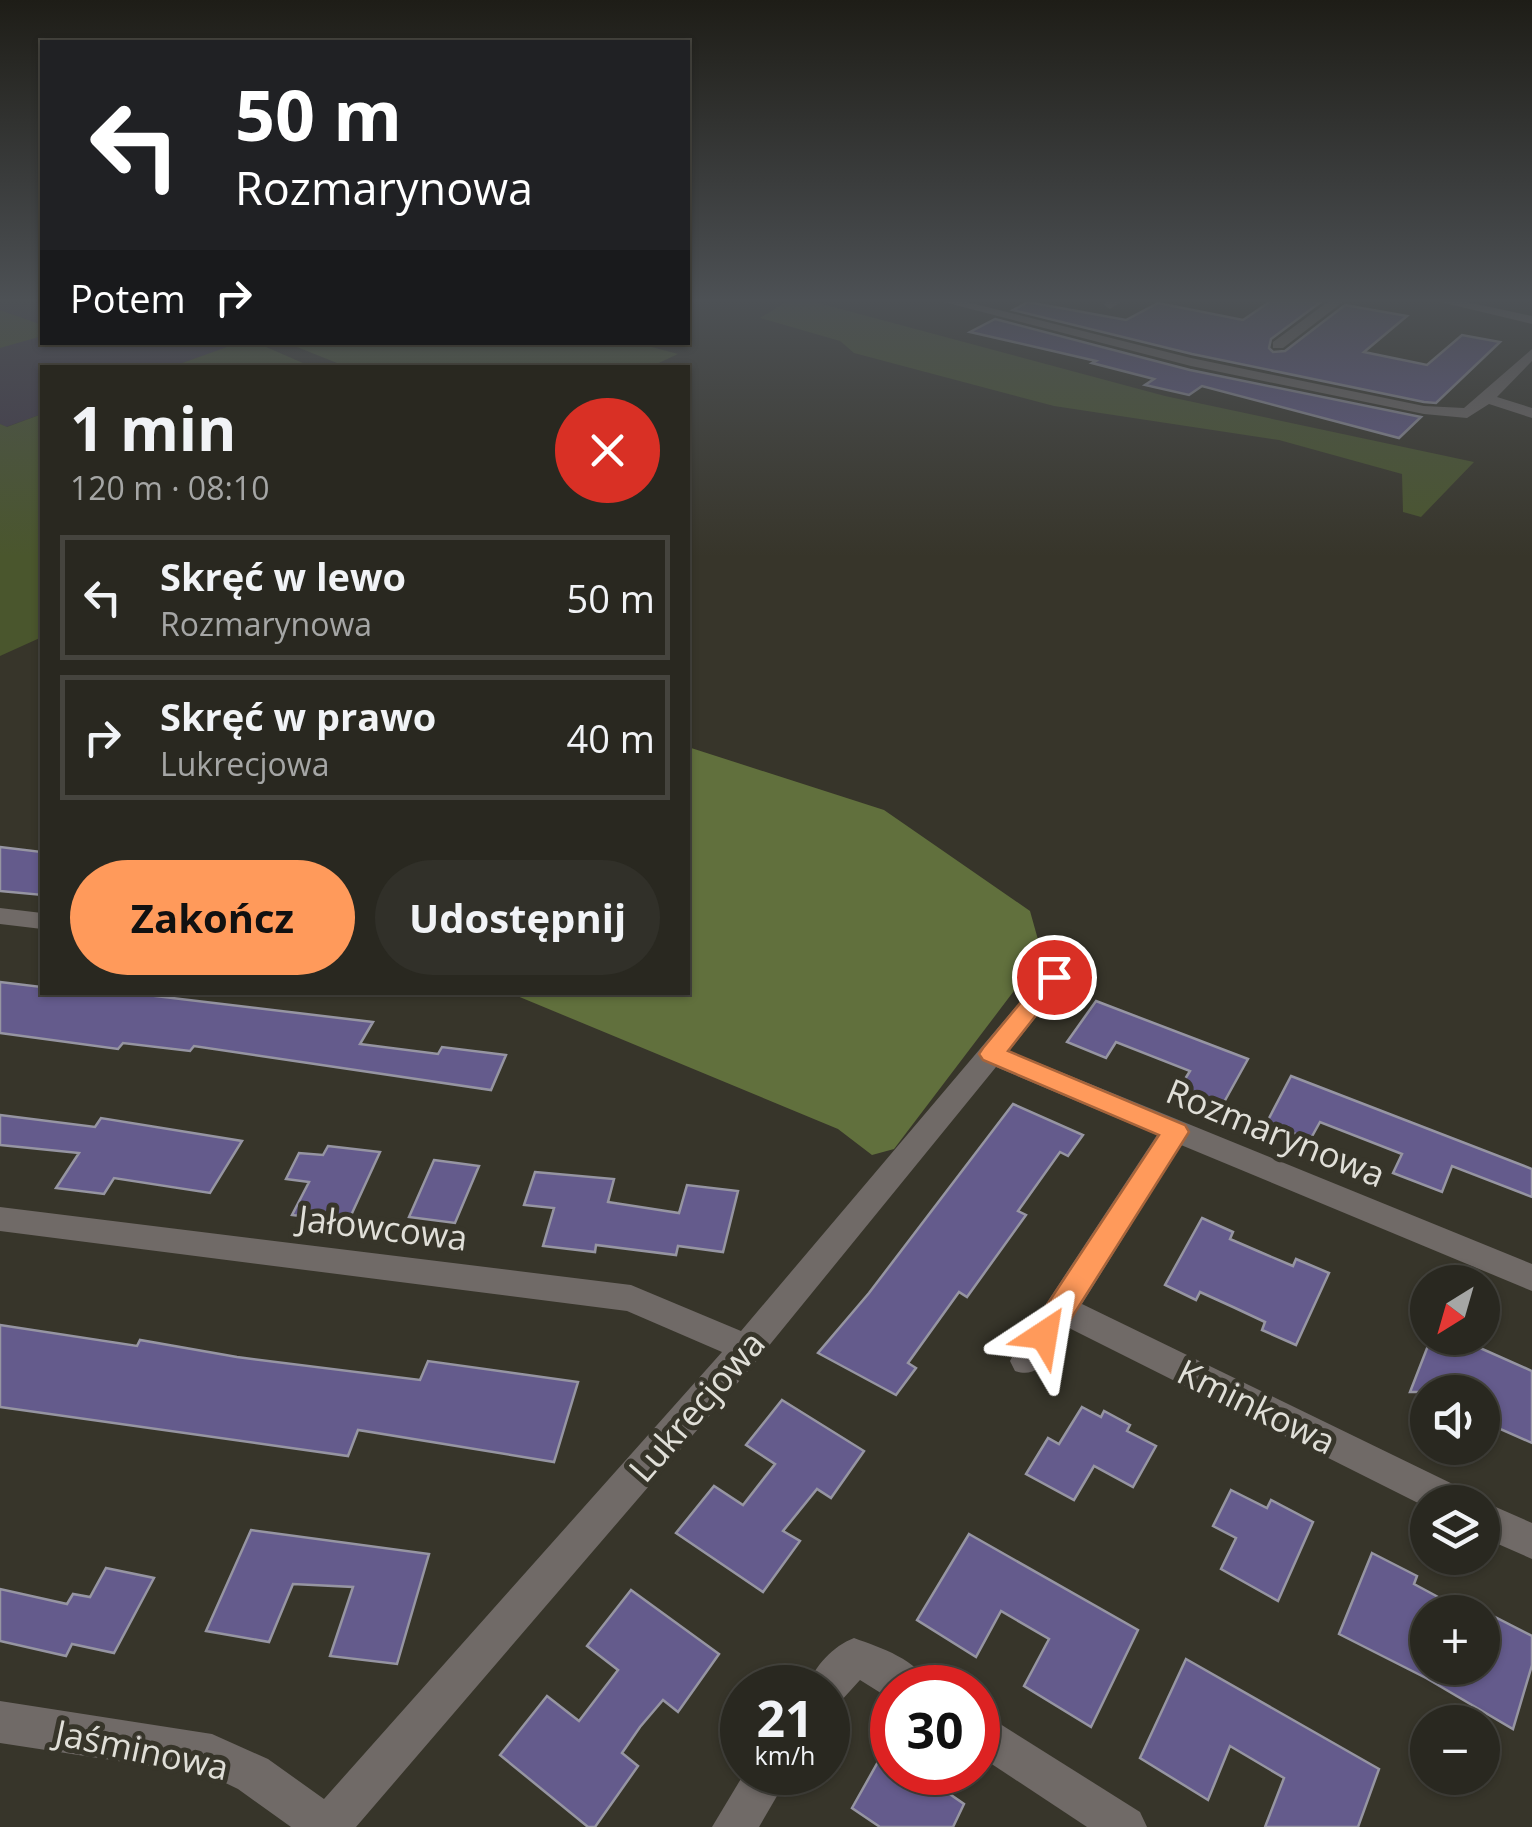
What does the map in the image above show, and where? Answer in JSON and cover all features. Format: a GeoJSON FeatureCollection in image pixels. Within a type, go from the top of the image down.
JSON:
{"type":"FeatureCollection","features":[{"type":"Feature","properties":{"kind":"street"},"geometry":{"type":"LineString","coordinates":[[1309,386],[1424,410],[1466,413],[1499,386]]}},
{"type":"Feature","properties":{"kind":"street"},"geometry":{"type":"LineString","coordinates":[[1487,399],[1532,413]]}},
{"type":"Feature","properties":{"kind":"street"},"geometry":{"type":"LineString","coordinates":[[0,916],[40,921]]}},
{"type":"Feature","properties":{"kind":"street","name":"Lukrecjowa"},"geometry":{"type":"LineString","coordinates":[[327,1827],[748,1348],[1054,977]]}},
{"type":"Feature","properties":{"kind":"street","name":"Rozmarynowa"},"geometry":{"type":"LineString","coordinates":[[992,1054],[1532,1278]]}},
{"type":"Feature","properties":{"kind":"street"},"geometry":{"type":"LineString","coordinates":[[1027,1361],[1175,1132]]}},
{"type":"Feature","properties":{"kind":"street","name":"Jałowcowa"},"geometry":{"type":"LineString","coordinates":[[0,1219],[631,1298],[748,1348]]}},
{"type":"Feature","properties":{"kind":"street","name":"Kminkowa"},"geometry":{"type":"LineString","coordinates":[[1061,1309],[1418,1485]]}},
{"type":"Feature","properties":{"kind":"street"},"geometry":{"type":"LineString","coordinates":[[1500,1527],[1532,1542]]}},
{"type":"Feature","properties":{"kind":"street"},"geometry":{"type":"LineString","coordinates":[[847,1665],[854,1658],[872,1665]]}},
{"type":"Feature","properties":{"kind":"street","name":"Jaśminowa"},"geometry":{"type":"LineString","coordinates":[[0,1722],[212,1756],[253,1774],[327,1827]]}},
{"type":"Feature","properties":{"kind":"street"},"geometry":{"type":"LineString","coordinates":[[1000,1745],[1125,1827]]}},
{"type":"Feature","properties":{"kind":"street"},"geometry":{"type":"LineString","coordinates":[[734,1827],[755,1795]]}},
{"type":"Feature","properties":{"kind":"shaded area"},"geometry":{"type":"Polygon","coordinates":[[[0,386],[40,386],[40,415],[6,427],[0,424],[0,386]]]}},
{"type":"Feature","properties":{"kind":"green space"},"geometry":{"type":"Polygon","coordinates":[[[980,386],[1129,386],[1474,462],[1421,517],[1403,512],[1402,474],[1279,440],[1054,406],[980,386]]]}},
{"type":"Feature","properties":{"kind":"green space"},"geometry":{"type":"Polygon","coordinates":[[[40,415],[40,638],[0,656],[0,424],[7,427],[40,415]]]}},
{"type":"Feature","properties":{"kind":"green space"},"geometry":{"type":"Polygon","coordinates":[[[690,748],[884,810],[1030,911],[1042,954],[894,1149],[872,1155],[838,1129],[515,995],[690,995],[690,748]]]}},
{"type":"Feature","properties":{"kind":"building"},"geometry":{"type":"Polygon","coordinates":[[[1151,386],[1202,386],[1189,395],[1151,386]]]}},
{"type":"Feature","properties":{"kind":"building"},"geometry":{"type":"Polygon","coordinates":[[[1203,386],[1270,386],[1421,417],[1399,438],[1203,386]]]}},
{"type":"Feature","properties":{"kind":"building"},"geometry":{"type":"Polygon","coordinates":[[[1348,386],[1454,386],[1436,403],[1348,386]]]}},
{"type":"Feature","properties":{"kind":"building"},"geometry":{"type":"Polygon","coordinates":[[[0,847],[40,852],[40,895],[0,891],[0,847]]]}},
{"type":"Feature","properties":{"kind":"building"},"geometry":{"type":"Polygon","coordinates":[[[0,982],[40,987],[40,995],[147,995],[373,1022],[360,1044],[438,1054],[442,1047],[506,1055],[491,1090],[194,1046],[190,1051],[123,1043],[118,1049],[0,1033],[0,982]]]}},
{"type":"Feature","properties":{"kind":"building"},"geometry":{"type":"Polygon","coordinates":[[[1096,1001],[1248,1059],[1223,1104],[1180,1087],[1190,1071],[1116,1042],[1106,1058],[1067,1042],[1096,1001]]]}},
{"type":"Feature","properties":{"kind":"building"},"geometry":{"type":"Polygon","coordinates":[[[1291,1076],[1532,1169],[1532,1197],[1452,1166],[1442,1192],[1393,1173],[1402,1154],[1320,1122],[1310,1140],[1267,1122],[1291,1076]]]}},
{"type":"Feature","properties":{"kind":"building"},"geometry":{"type":"Polygon","coordinates":[[[1013,1104],[1083,1135],[1068,1156],[1060,1152],[1018,1211],[1026,1215],[967,1297],[959,1292],[908,1363],[916,1368],[896,1395],[818,1353],[869,1293],[1013,1104]]]}},
{"type":"Feature","properties":{"kind":"building"},"geometry":{"type":"Polygon","coordinates":[[[0,1115],[95,1127],[101,1118],[242,1141],[210,1193],[114,1178],[104,1194],[56,1188],[79,1153],[0,1145],[0,1115]]]}},
{"type":"Feature","properties":{"kind":"building"},"geometry":{"type":"Polygon","coordinates":[[[328,1146],[380,1152],[348,1222],[292,1215],[309,1182],[286,1179],[299,1153],[323,1155],[328,1146]]]}},
{"type":"Feature","properties":{"kind":"building"},"geometry":{"type":"Polygon","coordinates":[[[434,1160],[479,1166],[455,1223],[409,1217],[434,1160]]]}},
{"type":"Feature","properties":{"kind":"building"},"geometry":{"type":"Polygon","coordinates":[[[535,1172],[614,1179],[608,1202],[679,1213],[687,1185],[738,1191],[723,1252],[678,1246],[676,1255],[596,1245],[595,1252],[543,1246],[554,1208],[524,1205],[535,1172]]]}},
{"type":"Feature","properties":{"kind":"building"},"geometry":{"type":"Polygon","coordinates":[[[1202,1218],[1233,1232],[1230,1239],[1260,1252],[1293,1266],[1296,1259],[1329,1273],[1296,1345],[1262,1330],[1265,1322],[1233,1307],[1200,1292],[1196,1300],[1165,1285],[1202,1218]]]}},
{"type":"Feature","properties":{"kind":"building"},"geometry":{"type":"Polygon","coordinates":[[[0,1325],[137,1346],[140,1340],[237,1357],[420,1380],[428,1361],[578,1382],[554,1462],[358,1430],[348,1456],[0,1407],[0,1325]]]}},
{"type":"Feature","properties":{"kind":"building"},"geometry":{"type":"Polygon","coordinates":[[[1424,1355],[1496,1355],[1532,1371],[1532,1443],[1500,1429],[1500,1375],[1417,1375],[1424,1355]]]}},
{"type":"Feature","properties":{"kind":"building"},"geometry":{"type":"Polygon","coordinates":[[[782,1400],[864,1451],[831,1498],[817,1489],[783,1531],[800,1541],[763,1592],[676,1533],[714,1486],[743,1505],[775,1464],[746,1445],[782,1400]]]}},
{"type":"Feature","properties":{"kind":"building"},"geometry":{"type":"Polygon","coordinates":[[[1082,1407],[1101,1417],[1104,1411],[1130,1425],[1127,1431],[1156,1446],[1133,1487],[1094,1466],[1074,1500],[1026,1474],[1048,1438],[1059,1444],[1082,1407]]]}},
{"type":"Feature","properties":{"kind":"building"},"geometry":{"type":"Polygon","coordinates":[[[1231,1490],[1267,1508],[1271,1500],[1313,1522],[1278,1601],[1221,1569],[1236,1538],[1213,1526],[1231,1490]]]}},
{"type":"Feature","properties":{"kind":"building"},"geometry":{"type":"Polygon","coordinates":[[[251,1530],[429,1554],[397,1664],[330,1656],[353,1587],[293,1584],[269,1642],[206,1631],[251,1530]]]}},
{"type":"Feature","properties":{"kind":"building"},"geometry":{"type":"Polygon","coordinates":[[[969,1534],[1138,1630],[1091,1727],[1024,1686],[1049,1639],[1001,1611],[976,1657],[917,1620],[969,1534]]]}},
{"type":"Feature","properties":{"kind":"building"},"geometry":{"type":"Polygon","coordinates":[[[1372,1553],[1417,1576],[1414,1584],[1434,1595],[1410,1595],[1410,1670],[1339,1634],[1372,1553]]]}},
{"type":"Feature","properties":{"kind":"building"},"geometry":{"type":"Polygon","coordinates":[[[106,1568],[154,1578],[114,1653],[72,1644],[66,1656],[0,1641],[0,1589],[67,1604],[73,1594],[90,1597],[106,1568]]]}},
{"type":"Feature","properties":{"kind":"building"},"geometry":{"type":"Polygon","coordinates":[[[631,1590],[719,1654],[678,1712],[663,1700],[640,1727],[622,1753],[638,1766],[595,1827],[588,1827],[500,1755],[547,1696],[579,1721],[618,1670],[587,1646],[631,1590]]]}},
{"type":"Feature","properties":{"kind":"building"},"geometry":{"type":"Polygon","coordinates":[[[1500,1620],[1532,1636],[1532,1665],[1513,1729],[1500,1721],[1500,1705],[1472,1705],[1438,1685],[1500,1685],[1500,1620]]]}},
{"type":"Feature","properties":{"kind":"building"},"geometry":{"type":"Polygon","coordinates":[[[1186,1659],[1379,1769],[1358,1827],[1265,1827],[1284,1778],[1230,1746],[1208,1800],[1140,1758],[1186,1659]]]}},
{"type":"Feature","properties":{"kind":"building"},"geometry":{"type":"Polygon","coordinates":[[[870,1776],[870,1795],[951,1795],[964,1804],[953,1827],[880,1827],[852,1808],[870,1776]]]}},
{"type":"Feature","properties":{"kind":"route"},"geometry":{"type":"LineString","coordinates":[[1044,1335],[1175,1132],[992,1054],[1054,977]]}}]}
